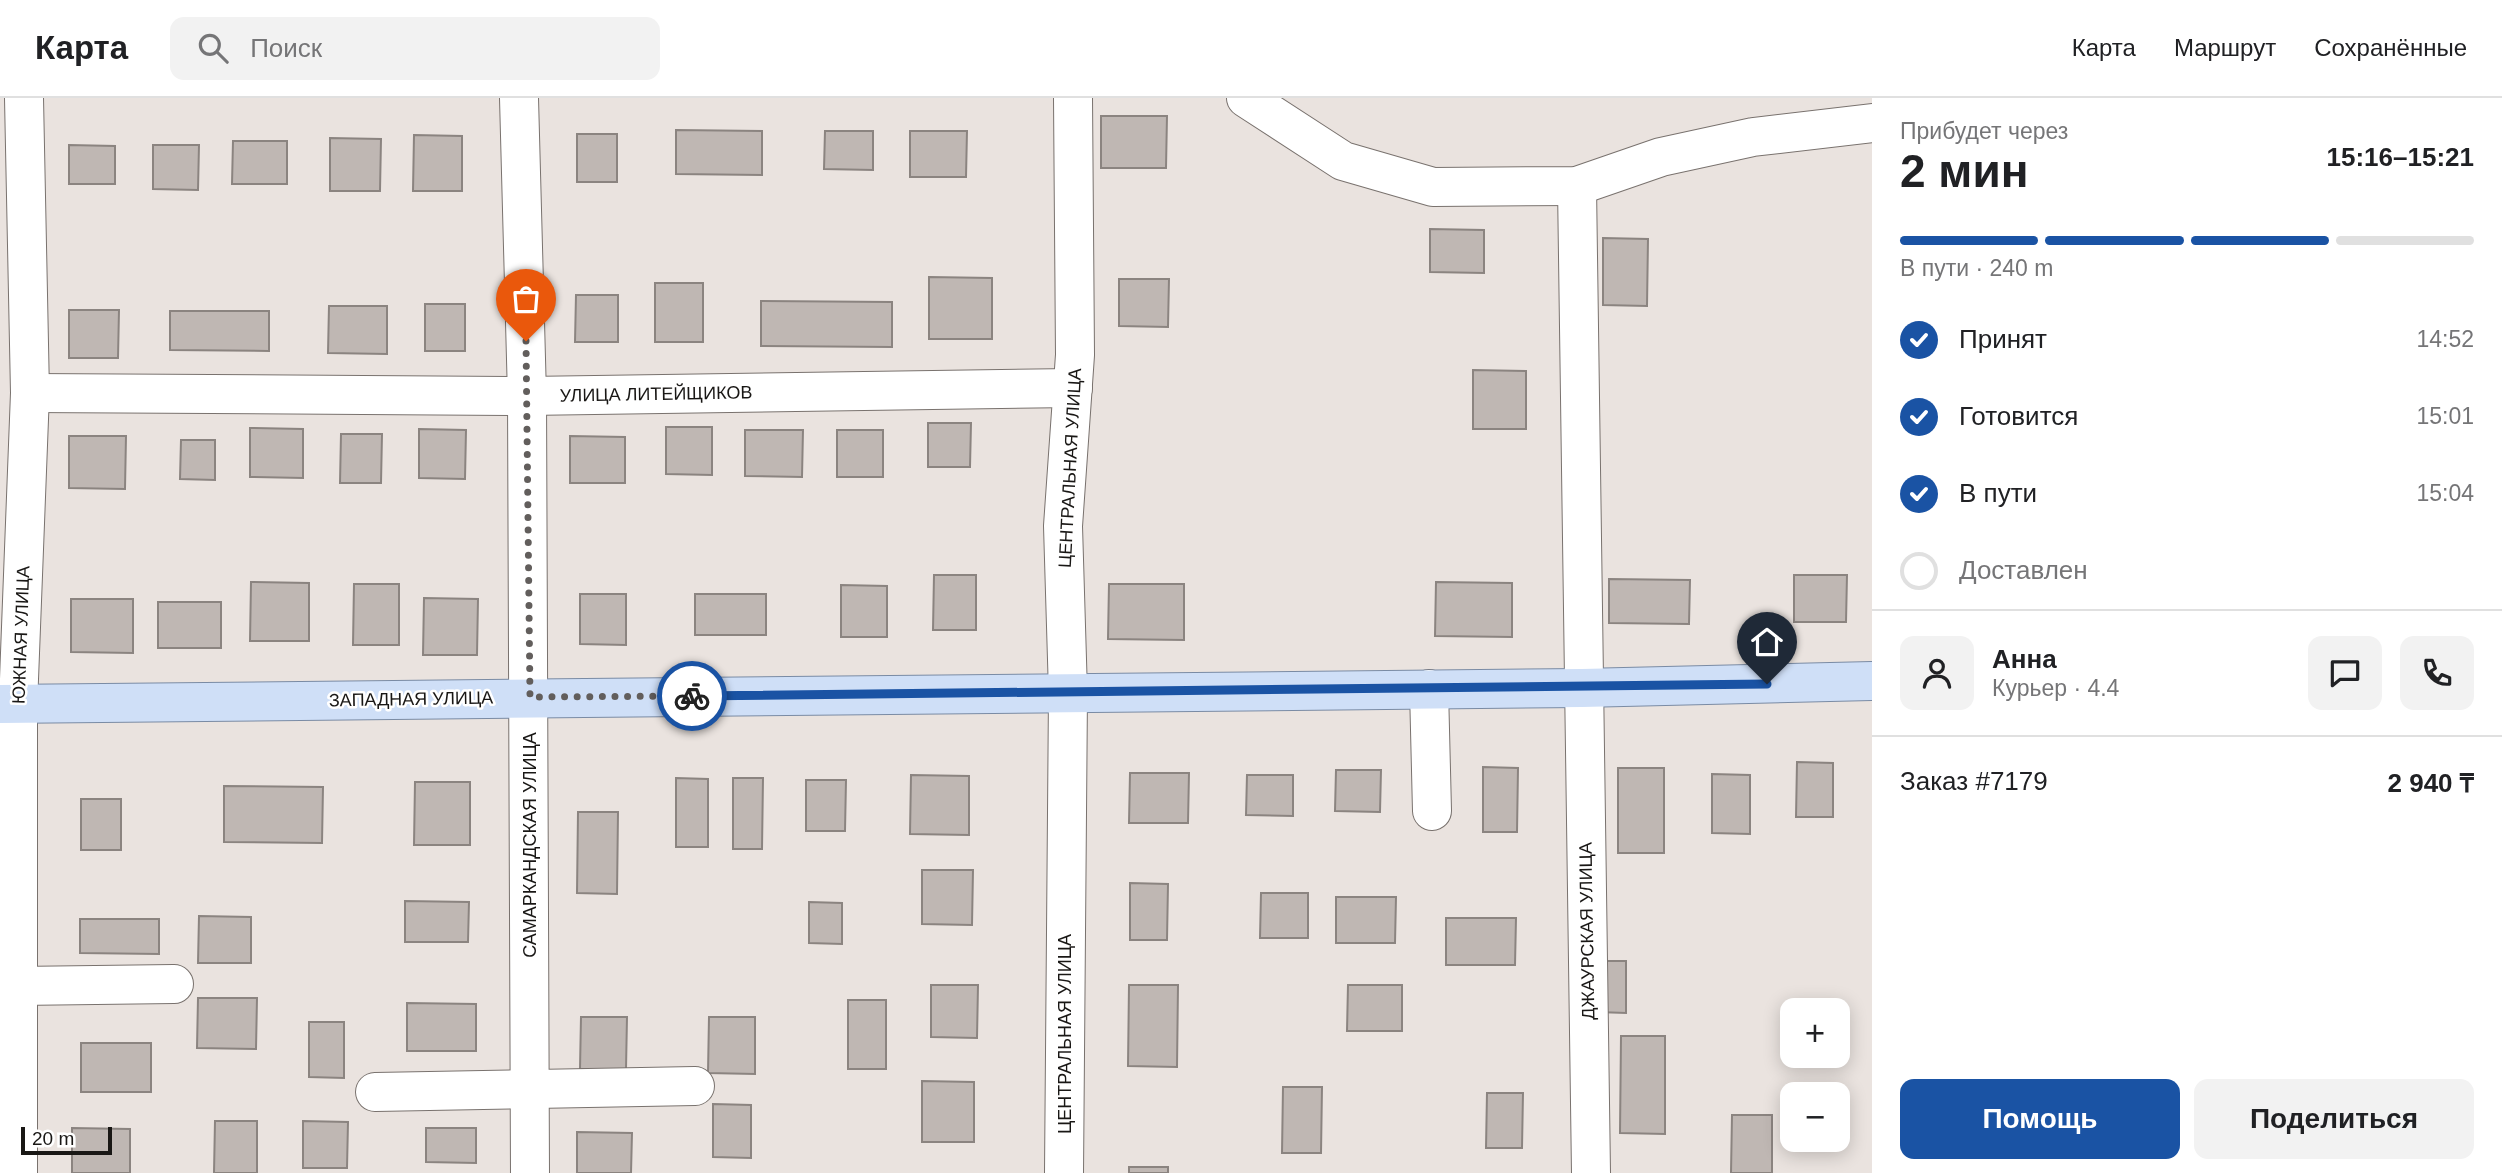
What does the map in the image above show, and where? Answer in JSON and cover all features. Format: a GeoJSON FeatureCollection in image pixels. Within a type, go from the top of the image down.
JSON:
{"type":"FeatureCollection","features":[{"type":"Feature","properties":{"kind":"main road","name":"ЗАПАДНАЯ УЛИЦА"},"geometry":{"type":"LineString","coordinates":[[9,705],[530,697],[1582,688],[1872,681]]}},
{"type":"Feature","properties":{"kind":"street","name":"ЮЖНАЯ УЛИЦА"},"geometry":{"type":"LineString","coordinates":[[18,1173],[18,986],[9,705],[30,393],[24,98]]}},
{"type":"Feature","properties":{"kind":"street","name":"САМАРКАНДСКАЯ УЛИЦА"},"geometry":{"type":"LineString","coordinates":[[519,98],[527,396],[530,1173]]}},
{"type":"Feature","properties":{"kind":"street","name":"ЦЕНТРАЛЬНАЯ УЛИЦА"},"geometry":{"type":"LineString","coordinates":[[1064,1173],[1068,693],[1063,526],[1073,388],[1073,98]]}},
{"type":"Feature","properties":{"kind":"street"},"geometry":{"type":"LineString","coordinates":[[1246,98],[1343,161],[1433,187],[1577,186],[1661,157],[1687,151],[1753,137],[1872,123]]}},
{"type":"Feature","properties":{"kind":"street","name":"ДЖАУРСКАЯ УЛИЦА"},"geometry":{"type":"LineString","coordinates":[[1577,186],[1582,688],[1591,1173]]}},
{"type":"Feature","properties":{"kind":"street","name":"УЛИЦА ЛИТЕЙЩИКОВ"},"geometry":{"type":"LineString","coordinates":[[30,393],[527,396],[1073,388]]}},
{"type":"Feature","properties":{"kind":"street"},"geometry":{"type":"LineString","coordinates":[[1429,689],[1432,811]]}},
{"type":"Feature","properties":{"kind":"street"},"geometry":{"type":"LineString","coordinates":[[18,986],[174,984]]}},
{"type":"Feature","properties":{"kind":"street"},"geometry":{"type":"LineString","coordinates":[[375,1092],[695,1086]]}},
{"type":"Feature","properties":{"kind":"building"},"geometry":{"type":"Polygon","coordinates":[[[1101,116],[1167,116],[1166,168],[1101,168],[1101,116]]]}},
{"type":"Feature","properties":{"kind":"building"},"geometry":{"type":"Polygon","coordinates":[[[676,130],[762,131],[762,175],[676,174],[676,130]]]}},
{"type":"Feature","properties":{"kind":"building"},"geometry":{"type":"Polygon","coordinates":[[[825,131],[873,131],[873,170],[824,169],[825,131]]]}},
{"type":"Feature","properties":{"kind":"building"},"geometry":{"type":"Polygon","coordinates":[[[910,131],[967,131],[966,177],[910,177],[910,131]]]}},
{"type":"Feature","properties":{"kind":"building"},"geometry":{"type":"Polygon","coordinates":[[[577,134],[617,134],[617,182],[577,182],[577,134]]]}},
{"type":"Feature","properties":{"kind":"building"},"geometry":{"type":"Polygon","coordinates":[[[414,135],[462,136],[462,191],[413,191],[414,135]]]}},
{"type":"Feature","properties":{"kind":"building"},"geometry":{"type":"Polygon","coordinates":[[[330,138],[381,139],[380,191],[330,191],[330,138]]]}},
{"type":"Feature","properties":{"kind":"building"},"geometry":{"type":"Polygon","coordinates":[[[233,141],[287,141],[287,184],[232,184],[233,141]]]}},
{"type":"Feature","properties":{"kind":"building"},"geometry":{"type":"Polygon","coordinates":[[[69,145],[115,146],[115,184],[69,184],[69,145]]]}},
{"type":"Feature","properties":{"kind":"building"},"geometry":{"type":"Polygon","coordinates":[[[153,145],[199,145],[198,190],[153,189],[153,145]]]}},
{"type":"Feature","properties":{"kind":"building"},"geometry":{"type":"Polygon","coordinates":[[[1430,229],[1484,230],[1484,273],[1430,272],[1430,229]]]}},
{"type":"Feature","properties":{"kind":"building"},"geometry":{"type":"Polygon","coordinates":[[[1603,238],[1648,239],[1647,306],[1603,305],[1603,238]]]}},
{"type":"Feature","properties":{"kind":"building"},"geometry":{"type":"Polygon","coordinates":[[[929,277],[992,278],[992,339],[929,339],[929,277]]]}},
{"type":"Feature","properties":{"kind":"building"},"geometry":{"type":"Polygon","coordinates":[[[1119,279],[1169,279],[1168,327],[1119,326],[1119,279]]]}},
{"type":"Feature","properties":{"kind":"building"},"geometry":{"type":"Polygon","coordinates":[[[655,283],[703,283],[703,342],[655,342],[655,283]]]}},
{"type":"Feature","properties":{"kind":"building"},"geometry":{"type":"Polygon","coordinates":[[[576,295],[618,295],[618,342],[575,342],[576,295]]]}},
{"type":"Feature","properties":{"kind":"building"},"geometry":{"type":"Polygon","coordinates":[[[761,301],[892,302],[892,347],[761,346],[761,301]]]}},
{"type":"Feature","properties":{"kind":"building"},"geometry":{"type":"Polygon","coordinates":[[[425,304],[465,304],[465,351],[425,351],[425,304]]]}},
{"type":"Feature","properties":{"kind":"building"},"geometry":{"type":"Polygon","coordinates":[[[329,306],[387,306],[387,354],[328,353],[329,306]]]}},
{"type":"Feature","properties":{"kind":"building"},"geometry":{"type":"Polygon","coordinates":[[[69,310],[119,310],[118,358],[69,358],[69,310]]]}},
{"type":"Feature","properties":{"kind":"building"},"geometry":{"type":"Polygon","coordinates":[[[170,311],[269,311],[269,351],[170,350],[170,311]]]}},
{"type":"Feature","properties":{"kind":"building"},"geometry":{"type":"Polygon","coordinates":[[[1473,370],[1526,371],[1526,429],[1473,429],[1473,370]]]}},
{"type":"Feature","properties":{"kind":"building"},"geometry":{"type":"Polygon","coordinates":[[[928,423],[971,423],[970,467],[928,467],[928,423]]]}},
{"type":"Feature","properties":{"kind":"building"},"geometry":{"type":"Polygon","coordinates":[[[666,427],[712,427],[712,475],[666,474],[666,427]]]}},
{"type":"Feature","properties":{"kind":"building"},"geometry":{"type":"Polygon","coordinates":[[[250,428],[303,429],[303,478],[250,477],[250,428]]]}},
{"type":"Feature","properties":{"kind":"building"},"geometry":{"type":"Polygon","coordinates":[[[419,429],[466,430],[465,479],[419,478],[419,429]]]}},
{"type":"Feature","properties":{"kind":"building"},"geometry":{"type":"Polygon","coordinates":[[[745,430],[803,430],[802,477],[745,476],[745,430]]]}},
{"type":"Feature","properties":{"kind":"building"},"geometry":{"type":"Polygon","coordinates":[[[837,430],[883,430],[883,477],[837,477],[837,430]]]}},
{"type":"Feature","properties":{"kind":"building"},"geometry":{"type":"Polygon","coordinates":[[[341,434],[382,434],[381,483],[340,483],[341,434]]]}},
{"type":"Feature","properties":{"kind":"building"},"geometry":{"type":"Polygon","coordinates":[[[69,436],[126,436],[125,489],[69,488],[69,436]]]}},
{"type":"Feature","properties":{"kind":"building"},"geometry":{"type":"Polygon","coordinates":[[[570,436],[625,437],[625,483],[570,483],[570,436]]]}},
{"type":"Feature","properties":{"kind":"building"},"geometry":{"type":"Polygon","coordinates":[[[181,440],[215,440],[215,480],[180,479],[181,440]]]}},
{"type":"Feature","properties":{"kind":"building"},"geometry":{"type":"Polygon","coordinates":[[[934,575],[976,575],[976,630],[933,630],[934,575]]]}},
{"type":"Feature","properties":{"kind":"building"},"geometry":{"type":"Polygon","coordinates":[[[1794,575],[1847,575],[1846,622],[1794,622],[1794,575]]]}},
{"type":"Feature","properties":{"kind":"building"},"geometry":{"type":"Polygon","coordinates":[[[1609,579],[1690,580],[1689,624],[1609,623],[1609,579]]]}},
{"type":"Feature","properties":{"kind":"building"},"geometry":{"type":"Polygon","coordinates":[[[251,582],[309,583],[309,641],[250,641],[251,582]]]}},
{"type":"Feature","properties":{"kind":"building"},"geometry":{"type":"Polygon","coordinates":[[[1436,582],[1512,583],[1512,637],[1435,636],[1436,582]]]}},
{"type":"Feature","properties":{"kind":"building"},"geometry":{"type":"Polygon","coordinates":[[[354,584],[399,584],[399,645],[353,645],[354,584]]]}},
{"type":"Feature","properties":{"kind":"building"},"geometry":{"type":"Polygon","coordinates":[[[1109,584],[1184,584],[1184,640],[1108,639],[1109,584]]]}},
{"type":"Feature","properties":{"kind":"building"},"geometry":{"type":"Polygon","coordinates":[[[841,585],[887,586],[887,637],[841,637],[841,585]]]}},
{"type":"Feature","properties":{"kind":"building"},"geometry":{"type":"Polygon","coordinates":[[[580,594],[626,594],[626,645],[580,644],[580,594]]]}},
{"type":"Feature","properties":{"kind":"building"},"geometry":{"type":"Polygon","coordinates":[[[695,594],[766,594],[766,635],[695,635],[695,594]]]}},
{"type":"Feature","properties":{"kind":"building"},"geometry":{"type":"Polygon","coordinates":[[[424,598],[478,599],[477,655],[423,655],[424,598]]]}},
{"type":"Feature","properties":{"kind":"building"},"geometry":{"type":"Polygon","coordinates":[[[71,599],[133,599],[133,653],[71,652],[71,599]]]}},
{"type":"Feature","properties":{"kind":"building"},"geometry":{"type":"Polygon","coordinates":[[[158,602],[221,602],[221,648],[158,648],[158,602]]]}},
{"type":"Feature","properties":{"kind":"building"},"geometry":{"type":"Polygon","coordinates":[[[1797,762],[1833,763],[1833,817],[1796,817],[1797,762]]]}},
{"type":"Feature","properties":{"kind":"building"},"geometry":{"type":"Polygon","coordinates":[[[1483,767],[1518,768],[1517,832],[1483,832],[1483,767]]]}},
{"type":"Feature","properties":{"kind":"building"},"geometry":{"type":"Polygon","coordinates":[[[1618,768],[1664,768],[1664,853],[1618,853],[1618,768]]]}},
{"type":"Feature","properties":{"kind":"building"},"geometry":{"type":"Polygon","coordinates":[[[1336,770],[1381,770],[1380,812],[1335,811],[1336,770]]]}},
{"type":"Feature","properties":{"kind":"building"},"geometry":{"type":"Polygon","coordinates":[[[1130,773],[1189,773],[1188,823],[1129,823],[1130,773]]]}},
{"type":"Feature","properties":{"kind":"building"},"geometry":{"type":"Polygon","coordinates":[[[1712,774],[1750,775],[1750,834],[1712,833],[1712,774]]]}},
{"type":"Feature","properties":{"kind":"building"},"geometry":{"type":"Polygon","coordinates":[[[911,775],[969,776],[969,835],[910,834],[911,775]]]}},
{"type":"Feature","properties":{"kind":"building"},"geometry":{"type":"Polygon","coordinates":[[[1247,775],[1293,775],[1293,816],[1246,815],[1247,775]]]}},
{"type":"Feature","properties":{"kind":"building"},"geometry":{"type":"Polygon","coordinates":[[[676,778],[708,779],[708,847],[676,847],[676,778]]]}},
{"type":"Feature","properties":{"kind":"building"},"geometry":{"type":"Polygon","coordinates":[[[733,778],[763,778],[762,849],[733,849],[733,778]]]}},
{"type":"Feature","properties":{"kind":"building"},"geometry":{"type":"Polygon","coordinates":[[[806,780],[846,780],[845,831],[806,831],[806,780]]]}},
{"type":"Feature","properties":{"kind":"building"},"geometry":{"type":"Polygon","coordinates":[[[415,782],[470,782],[470,845],[414,845],[415,782]]]}},
{"type":"Feature","properties":{"kind":"building"},"geometry":{"type":"Polygon","coordinates":[[[224,786],[323,787],[322,843],[224,842],[224,786]]]}},
{"type":"Feature","properties":{"kind":"building"},"geometry":{"type":"Polygon","coordinates":[[[81,799],[121,799],[121,850],[81,850],[81,799]]]}},
{"type":"Feature","properties":{"kind":"building"},"geometry":{"type":"Polygon","coordinates":[[[578,812],[618,812],[617,894],[577,893],[578,812]]]}},
{"type":"Feature","properties":{"kind":"building"},"geometry":{"type":"Polygon","coordinates":[[[922,870],[973,870],[972,925],[922,924],[922,870]]]}},
{"type":"Feature","properties":{"kind":"building"},"geometry":{"type":"Polygon","coordinates":[[[1130,883],[1168,884],[1167,940],[1130,940],[1130,883]]]}},
{"type":"Feature","properties":{"kind":"building"},"geometry":{"type":"Polygon","coordinates":[[[1261,893],[1308,893],[1308,938],[1260,938],[1261,893]]]}},
{"type":"Feature","properties":{"kind":"building"},"geometry":{"type":"Polygon","coordinates":[[[1336,897],[1396,897],[1395,943],[1336,943],[1336,897]]]}},
{"type":"Feature","properties":{"kind":"building"},"geometry":{"type":"Polygon","coordinates":[[[405,901],[469,902],[468,942],[405,942],[405,901]]]}},
{"type":"Feature","properties":{"kind":"building"},"geometry":{"type":"Polygon","coordinates":[[[809,902],[842,903],[842,944],[809,943],[809,902]]]}},
{"type":"Feature","properties":{"kind":"building"},"geometry":{"type":"Polygon","coordinates":[[[199,916],[251,917],[251,963],[198,963],[199,916]]]}},
{"type":"Feature","properties":{"kind":"building"},"geometry":{"type":"Polygon","coordinates":[[[1446,918],[1516,918],[1515,965],[1446,965],[1446,918]]]}},
{"type":"Feature","properties":{"kind":"building"},"geometry":{"type":"Polygon","coordinates":[[[80,919],[159,919],[159,954],[80,953],[80,919]]]}},
{"type":"Feature","properties":{"kind":"building"},"geometry":{"type":"Polygon","coordinates":[[[1598,961],[1626,961],[1626,1013],[1597,1012],[1598,961]]]}},
{"type":"Feature","properties":{"kind":"building"},"geometry":{"type":"Polygon","coordinates":[[[931,985],[978,985],[977,1038],[931,1037],[931,985]]]}},
{"type":"Feature","properties":{"kind":"building"},"geometry":{"type":"Polygon","coordinates":[[[1129,985],[1178,985],[1177,1067],[1128,1066],[1129,985]]]}},
{"type":"Feature","properties":{"kind":"building"},"geometry":{"type":"Polygon","coordinates":[[[1348,985],[1402,985],[1402,1031],[1347,1031],[1348,985]]]}},
{"type":"Feature","properties":{"kind":"building"},"geometry":{"type":"Polygon","coordinates":[[[198,998],[257,998],[256,1049],[197,1048],[198,998]]]}},
{"type":"Feature","properties":{"kind":"building"},"geometry":{"type":"Polygon","coordinates":[[[848,1000],[886,1000],[886,1069],[848,1069],[848,1000]]]}},
{"type":"Feature","properties":{"kind":"building"},"geometry":{"type":"Polygon","coordinates":[[[407,1003],[476,1004],[476,1051],[407,1051],[407,1003]]]}},
{"type":"Feature","properties":{"kind":"building"},"geometry":{"type":"Polygon","coordinates":[[[581,1017],[627,1017],[626,1069],[580,1069],[581,1017]]]}},
{"type":"Feature","properties":{"kind":"building"},"geometry":{"type":"Polygon","coordinates":[[[709,1017],[755,1017],[755,1074],[708,1073],[709,1017]]]}},
{"type":"Feature","properties":{"kind":"building"},"geometry":{"type":"Polygon","coordinates":[[[309,1022],[344,1022],[344,1078],[309,1077],[309,1022]]]}},
{"type":"Feature","properties":{"kind":"building"},"geometry":{"type":"Polygon","coordinates":[[[1621,1036],[1665,1036],[1665,1134],[1620,1133],[1621,1036]]]}},
{"type":"Feature","properties":{"kind":"building"},"geometry":{"type":"Polygon","coordinates":[[[81,1043],[151,1043],[151,1092],[81,1092],[81,1043]]]}},
{"type":"Feature","properties":{"kind":"building"},"geometry":{"type":"Polygon","coordinates":[[[922,1081],[974,1082],[974,1142],[922,1142],[922,1081]]]}},
{"type":"Feature","properties":{"kind":"building"},"geometry":{"type":"Polygon","coordinates":[[[1283,1087],[1322,1087],[1321,1153],[1282,1153],[1283,1087]]]}},
{"type":"Feature","properties":{"kind":"building"},"geometry":{"type":"Polygon","coordinates":[[[1487,1093],[1523,1093],[1522,1148],[1486,1148],[1487,1093]]]}},
{"type":"Feature","properties":{"kind":"building"},"geometry":{"type":"Polygon","coordinates":[[[713,1104],[751,1105],[751,1158],[713,1157],[713,1104]]]}},
{"type":"Feature","properties":{"kind":"building"},"geometry":{"type":"Polygon","coordinates":[[[1732,1115],[1772,1115],[1772,1173],[1731,1173],[1732,1115]]]}},
{"type":"Feature","properties":{"kind":"building"},"geometry":{"type":"Polygon","coordinates":[[[215,1121],[257,1121],[257,1173],[214,1173],[215,1121]]]}},
{"type":"Feature","properties":{"kind":"building"},"geometry":{"type":"Polygon","coordinates":[[[303,1121],[348,1122],[347,1168],[303,1168],[303,1121]]]}},
{"type":"Feature","properties":{"kind":"building"},"geometry":{"type":"Polygon","coordinates":[[[72,1128],[130,1129],[130,1173],[72,1173],[72,1128]]]}},
{"type":"Feature","properties":{"kind":"building"},"geometry":{"type":"Polygon","coordinates":[[[426,1128],[476,1128],[476,1163],[426,1162],[426,1128]]]}},
{"type":"Feature","properties":{"kind":"building"},"geometry":{"type":"Polygon","coordinates":[[[577,1132],[632,1133],[631,1173],[577,1173],[577,1132]]]}},
{"type":"Feature","properties":{"kind":"building"},"geometry":{"type":"Polygon","coordinates":[[[1129,1167],[1168,1167],[1168,1173],[1129,1173],[1129,1167]]]}},
{"type":"Feature","properties":{"kind":"way so far"},"geometry":{"type":"LineString","coordinates":[[526,341],[530,697],[692,696]]}},
{"type":"Feature","properties":{"kind":"route"},"geometry":{"type":"LineString","coordinates":[[692,696],[1767,684]]}}]}
